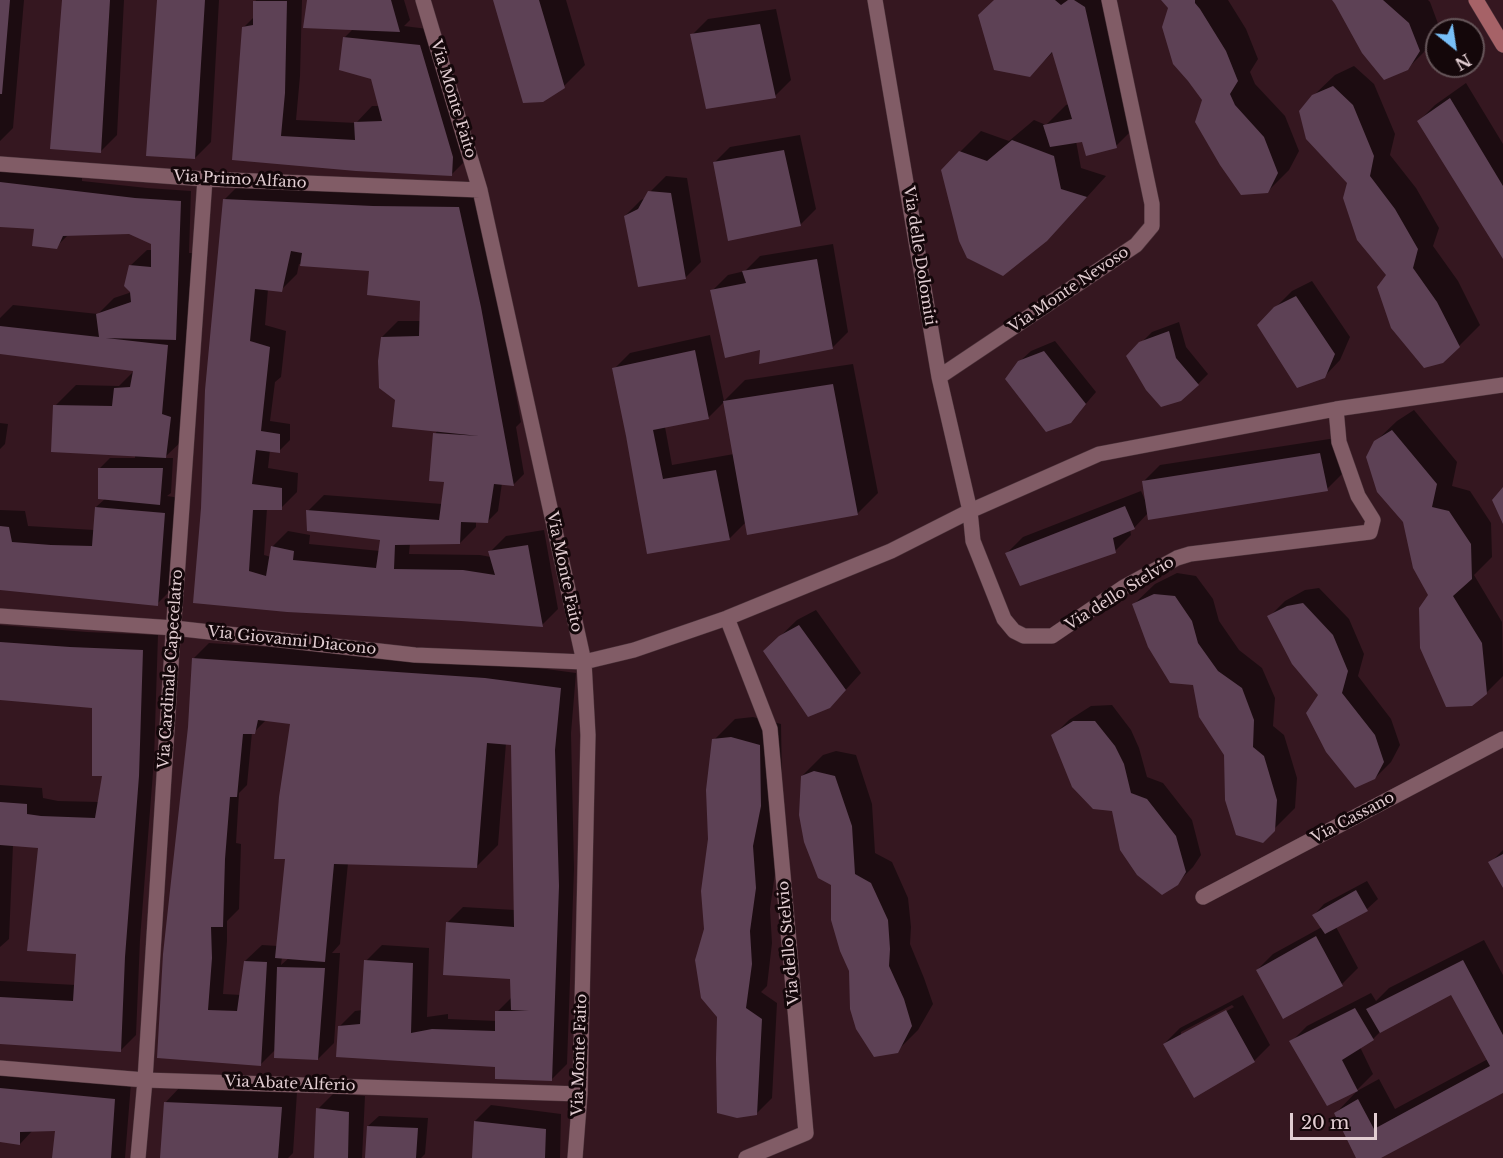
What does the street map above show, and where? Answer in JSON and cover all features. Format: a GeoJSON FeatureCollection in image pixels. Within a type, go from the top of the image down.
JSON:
{"type":"FeatureCollection","features":[{"type":"Feature","properties":{"kind":"main road"},"geometry":{"type":"LineString","coordinates":[[1476,0],[1503,45]]}},
{"type":"Feature","properties":{"kind":"street","name":"Via Monte Faito"},"geometry":{"type":"LineString","coordinates":[[423,0],[480,190],[584,662],[588,735],[580,1094],[575,1158]]}},
{"type":"Feature","properties":{"kind":"street","name":"Via delle Dolomiti"},"geometry":{"type":"LineString","coordinates":[[875,0],[939,377],[970,511]]}},
{"type":"Feature","properties":{"kind":"street","name":"Via Monte Nevoso"},"geometry":{"type":"LineString","coordinates":[[939,377],[1136,245],[1152,226],[1152,204],[1109,0]]}},
{"type":"Feature","properties":{"kind":"street","name":"Via Primo Alfano"},"geometry":{"type":"LineString","coordinates":[[0,164],[206,179],[480,190]]}},
{"type":"Feature","properties":{"kind":"street","name":"Via Cardinale Capecelatro"},"geometry":{"type":"LineString","coordinates":[[138,1158],[206,179]]}},
{"type":"Feature","properties":{"kind":"street"},"geometry":{"type":"LineString","coordinates":[[584,662],[634,650],[727,618],[891,551],[970,511],[1099,453],[1336,409],[1503,385]]}},
{"type":"Feature","properties":{"kind":"street","name":"Via dello Stelvio"},"geometry":{"type":"LineString","coordinates":[[970,511],[973,541],[1004,619],[1014,631],[1024,636],[1052,636],[1124,587],[1177,558],[1190,554],[1370,532],[1373,520],[1358,496],[1339,442],[1336,409]]}},
{"type":"Feature","properties":{"kind":"street","name":"Via Giovanni Diacono"},"geometry":{"type":"LineString","coordinates":[[0,616],[174,628],[415,655],[584,662]]}},
{"type":"Feature","properties":{"kind":"street","name":"Via dello Stelvio"},"geometry":{"type":"LineString","coordinates":[[727,618],[771,729],[806,1133],[746,1158]]}},
{"type":"Feature","properties":{"kind":"street","name":"Via Cassano"},"geometry":{"type":"LineString","coordinates":[[1203,897],[1503,739]]}},
{"type":"Feature","properties":{"kind":"street","name":"Via Abate Alferio"},"geometry":{"type":"LineString","coordinates":[[0,1068],[145,1080],[580,1094]]}},
{"type":"Feature","properties":{"kind":"building"},"geometry":{"type":"Polygon","coordinates":[[[0,0],[10,0],[2,94],[0,94],[0,0]]]}},
{"type":"Feature","properties":{"kind":"building"},"geometry":{"type":"Polygon","coordinates":[[[62,0],[110,0],[101,153],[50,149],[62,0]]]}},
{"type":"Feature","properties":{"kind":"building"},"geometry":{"type":"Polygon","coordinates":[[[157,0],[205,0],[195,159],[146,156],[157,0]]]}},
{"type":"Feature","properties":{"kind":"building"},"geometry":{"type":"Polygon","coordinates":[[[307,0],[391,0],[400,32],[303,28],[307,0]]]}},
{"type":"Feature","properties":{"kind":"building"},"geometry":{"type":"Polygon","coordinates":[[[493,0],[539,0],[565,88],[543,102],[523,103],[493,0]]]}},
{"type":"Feature","properties":{"kind":"building"},"geometry":{"type":"Polygon","coordinates":[[[994,0],[1055,0],[1061,5],[1068,0],[1074,0],[1085,7],[1117,148],[1086,156],[1082,142],[1050,147],[1043,125],[1072,119],[1052,52],[1030,77],[994,70],[978,15],[994,0]]]}},
{"type":"Feature","properties":{"kind":"building"},"geometry":{"type":"Polygon","coordinates":[[[1161,0],[1195,0],[1226,51],[1238,81],[1230,94],[1235,105],[1264,137],[1278,173],[1268,193],[1241,195],[1195,122],[1202,100],[1173,64],[1162,27],[1168,8],[1161,0]]]}},
{"type":"Feature","properties":{"kind":"building"},"geometry":{"type":"Polygon","coordinates":[[[1332,0],[1383,0],[1409,23],[1420,51],[1408,70],[1384,80],[1362,53],[1332,0]]]}},
{"type":"Feature","properties":{"kind":"building"},"geometry":{"type":"Polygon","coordinates":[[[253,1],[287,1],[285,93],[281,136],[355,140],[354,122],[382,121],[371,79],[339,70],[343,37],[420,45],[453,157],[452,176],[356,171],[232,160],[242,27],[253,25],[253,1]]]}},
{"type":"Feature","properties":{"kind":"building"},"geometry":{"type":"Polygon","coordinates":[[[760,24],[776,98],[706,109],[690,34],[760,24]]]}},
{"type":"Feature","properties":{"kind":"building"},"geometry":{"type":"Polygon","coordinates":[[[1333,86],[1353,105],[1374,156],[1370,176],[1395,209],[1418,249],[1413,268],[1437,302],[1460,347],[1443,363],[1424,368],[1391,328],[1377,287],[1386,275],[1357,240],[1343,198],[1347,183],[1306,139],[1299,111],[1312,95],[1333,86]]]}},
{"type":"Feature","properties":{"kind":"building"},"geometry":{"type":"Polygon","coordinates":[[[1450,98],[1503,186],[1503,259],[1417,121],[1450,98]]]}},
{"type":"Feature","properties":{"kind":"building"},"geometry":{"type":"Polygon","coordinates":[[[1012,140],[1054,156],[1061,189],[1087,197],[1047,241],[1003,276],[967,258],[959,241],[941,170],[959,151],[987,161],[1012,140]]]}},
{"type":"Feature","properties":{"kind":"building"},"geometry":{"type":"Polygon","coordinates":[[[784,150],[801,226],[728,241],[713,162],[784,150]]]}},
{"type":"Feature","properties":{"kind":"building"},"geometry":{"type":"Polygon","coordinates":[[[0,182],[135,198],[181,201],[176,340],[106,338],[168,345],[162,414],[171,417],[166,458],[51,452],[53,405],[112,406],[114,388],[130,387],[133,371],[0,354],[0,326],[99,337],[96,314],[131,302],[130,292],[124,286],[129,265],[151,267],[151,244],[129,234],[63,236],[57,249],[32,246],[34,229],[0,227],[0,182]]]}},
{"type":"Feature","properties":{"kind":"building"},"geometry":{"type":"Polygon","coordinates":[[[648,191],[671,193],[686,279],[638,287],[624,216],[638,209],[648,191]]]}},
{"type":"Feature","properties":{"kind":"building"},"geometry":{"type":"Polygon","coordinates":[[[223,199],[373,206],[459,207],[481,307],[514,486],[494,484],[488,523],[461,522],[460,544],[395,545],[394,569],[463,570],[495,575],[488,551],[528,545],[543,627],[287,612],[193,603],[201,508],[205,390],[223,199]],[[291,251],[282,292],[255,289],[250,341],[270,347],[261,431],[280,434],[280,453],[256,450],[252,484],[282,488],[282,510],[253,510],[249,571],[266,576],[271,546],[294,551],[293,560],[376,568],[380,540],[307,531],[306,510],[439,520],[444,482],[429,481],[433,433],[479,436],[392,427],[395,400],[379,388],[378,361],[381,337],[419,336],[420,301],[367,295],[369,271],[300,266],[302,253],[291,251]]]}},
{"type":"Feature","properties":{"kind":"building"},"geometry":{"type":"Polygon","coordinates":[[[817,259],[833,349],[759,364],[760,350],[725,358],[710,290],[746,283],[742,271],[817,259]]]}},
{"type":"Feature","properties":{"kind":"building"},"geometry":{"type":"Polygon","coordinates":[[[1296,296],[1335,354],[1325,378],[1297,388],[1257,325],[1274,307],[1296,296]]]}},
{"type":"Feature","properties":{"kind":"building"},"geometry":{"type":"Polygon","coordinates":[[[1169,331],[1176,358],[1199,385],[1181,401],[1161,407],[1146,390],[1126,356],[1139,342],[1169,331]]]}},
{"type":"Feature","properties":{"kind":"building"},"geometry":{"type":"Polygon","coordinates":[[[695,350],[709,419],[653,430],[663,479],[716,470],[730,540],[647,554],[612,368],[695,350]]]}},
{"type":"Feature","properties":{"kind":"building"},"geometry":{"type":"Polygon","coordinates":[[[1044,351],[1086,404],[1071,423],[1046,432],[1005,379],[1018,361],[1044,351]]]}},
{"type":"Feature","properties":{"kind":"building"},"geometry":{"type":"Polygon","coordinates":[[[833,384],[858,515],[747,535],[723,401],[833,384]]]}},
{"type":"Feature","properties":{"kind":"building"},"geometry":{"type":"Polygon","coordinates":[[[1392,430],[1437,484],[1432,507],[1449,511],[1471,544],[1472,579],[1453,596],[1482,643],[1487,694],[1472,706],[1446,707],[1420,648],[1419,608],[1428,595],[1413,568],[1403,522],[1377,492],[1366,457],[1374,441],[1392,430]]]}},
{"type":"Feature","properties":{"kind":"building"},"geometry":{"type":"Polygon","coordinates":[[[1320,453],[1328,491],[1148,520],[1142,481],[1320,453]]]}},
{"type":"Feature","properties":{"kind":"building"},"geometry":{"type":"Polygon","coordinates":[[[98,468],[163,468],[160,505],[98,499],[98,468]]]}},
{"type":"Feature","properties":{"kind":"building"},"geometry":{"type":"Polygon","coordinates":[[[1503,487],[1503,524],[1492,500],[1503,487]]]}},
{"type":"Feature","properties":{"kind":"building"},"geometry":{"type":"Polygon","coordinates":[[[1125,506],[1135,529],[1113,538],[1116,553],[1020,586],[1005,553],[1125,506]]]}},
{"type":"Feature","properties":{"kind":"building"},"geometry":{"type":"Polygon","coordinates":[[[95,507],[165,513],[158,606],[0,590],[0,526],[9,527],[12,542],[92,546],[95,507]]]}},
{"type":"Feature","properties":{"kind":"building"},"geometry":{"type":"Polygon","coordinates":[[[1154,594],[1175,596],[1192,621],[1198,643],[1218,671],[1242,688],[1254,720],[1253,747],[1264,756],[1277,800],[1275,831],[1263,843],[1236,835],[1225,800],[1224,755],[1199,717],[1193,685],[1170,683],[1148,647],[1132,604],[1154,594]]]}},
{"type":"Feature","properties":{"kind":"building"},"geometry":{"type":"Polygon","coordinates":[[[1303,603],[1333,635],[1348,671],[1342,693],[1375,735],[1384,762],[1375,779],[1355,788],[1326,752],[1306,713],[1318,695],[1292,664],[1267,616],[1287,606],[1303,603]]]}},
{"type":"Feature","properties":{"kind":"building"},"geometry":{"type":"Polygon","coordinates":[[[799,625],[846,690],[830,708],[808,717],[763,651],[779,636],[799,625]]]}},
{"type":"Feature","properties":{"kind":"building"},"geometry":{"type":"Polygon","coordinates":[[[0,642],[143,650],[139,776],[125,957],[121,1052],[0,1044],[0,997],[73,1001],[76,954],[27,951],[38,848],[0,845],[0,802],[27,804],[27,814],[95,818],[102,776],[92,776],[92,708],[0,700],[0,642]]]}},
{"type":"Feature","properties":{"kind":"building"},"geometry":{"type":"Polygon","coordinates":[[[192,658],[485,678],[561,688],[555,750],[559,886],[552,1081],[495,1079],[495,1067],[336,1057],[338,1026],[360,1024],[364,960],[413,963],[411,1033],[432,1029],[495,1031],[495,1011],[529,1011],[511,1010],[510,979],[443,975],[446,922],[514,927],[511,745],[487,743],[477,868],[334,864],[325,962],[275,958],[285,859],[274,859],[279,797],[290,724],[258,720],[255,734],[243,734],[237,797],[230,797],[223,927],[211,927],[212,958],[208,1010],[237,1011],[244,961],[267,962],[261,1066],[157,1058],[163,954],[188,727],[192,658]]]}},
{"type":"Feature","properties":{"kind":"building"},"geometry":{"type":"Polygon","coordinates":[[[1073,721],[1095,721],[1115,746],[1124,764],[1131,793],[1147,799],[1176,836],[1186,872],[1178,885],[1162,895],[1137,875],[1120,850],[1112,811],[1093,809],[1072,787],[1051,735],[1073,721]]]}},
{"type":"Feature","properties":{"kind":"building"},"geometry":{"type":"Polygon","coordinates":[[[731,737],[760,745],[761,806],[753,846],[756,888],[750,931],[752,964],[746,1008],[762,1019],[757,1115],[737,1118],[717,1113],[717,1017],[701,998],[695,960],[704,929],[701,891],[708,839],[706,790],[712,739],[731,737]]]}},
{"type":"Feature","properties":{"kind":"building"},"geometry":{"type":"Polygon","coordinates":[[[814,771],[835,776],[852,826],[855,874],[871,883],[888,920],[889,966],[904,999],[912,1026],[898,1053],[874,1057],[856,1029],[850,1009],[849,971],[840,951],[831,920],[831,885],[818,878],[804,842],[799,815],[801,776],[814,771]]]}},
{"type":"Feature","properties":{"kind":"building"},"geometry":{"type":"Polygon","coordinates":[[[1503,854],[1503,888],[1488,862],[1503,854]]]}},
{"type":"Feature","properties":{"kind":"building"},"geometry":{"type":"Polygon","coordinates":[[[1356,890],[1368,911],[1325,934],[1312,915],[1356,890]]]}},
{"type":"Feature","properties":{"kind":"building"},"geometry":{"type":"Polygon","coordinates":[[[1316,936],[1343,986],[1283,1019],[1256,970],[1316,936]]]}},
{"type":"Feature","properties":{"kind":"building"},"geometry":{"type":"Polygon","coordinates":[[[1463,960],[1503,1035],[1503,1093],[1381,1158],[1356,1158],[1334,1113],[1358,1099],[1374,1129],[1490,1066],[1451,995],[1380,1033],[1366,1009],[1463,960]]]}},
{"type":"Feature","properties":{"kind":"building"},"geometry":{"type":"Polygon","coordinates":[[[277,967],[325,968],[318,1060],[274,1058],[277,967]]]}},
{"type":"Feature","properties":{"kind":"building"},"geometry":{"type":"Polygon","coordinates":[[[1355,1008],[1374,1040],[1342,1060],[1358,1091],[1327,1106],[1289,1041],[1355,1008]]]}},
{"type":"Feature","properties":{"kind":"building"},"geometry":{"type":"Polygon","coordinates":[[[1226,1010],[1255,1062],[1194,1098],[1163,1044],[1226,1010]]]}},
{"type":"Feature","properties":{"kind":"building"},"geometry":{"type":"Polygon","coordinates":[[[0,1088],[115,1099],[111,1158],[52,1158],[55,1131],[20,1132],[20,1145],[0,1142],[0,1088]]]}},
{"type":"Feature","properties":{"kind":"building"},"geometry":{"type":"Polygon","coordinates":[[[164,1102],[282,1107],[278,1158],[160,1158],[164,1102]]]}},
{"type":"Feature","properties":{"kind":"building"},"geometry":{"type":"Polygon","coordinates":[[[316,1108],[349,1112],[348,1158],[314,1158],[316,1108]]]}},
{"type":"Feature","properties":{"kind":"building"},"geometry":{"type":"Polygon","coordinates":[[[474,1121],[546,1129],[545,1158],[472,1158],[474,1121]]]}},
{"type":"Feature","properties":{"kind":"building"},"geometry":{"type":"Polygon","coordinates":[[[367,1126],[418,1128],[416,1158],[365,1158],[367,1126]]]}}]}
